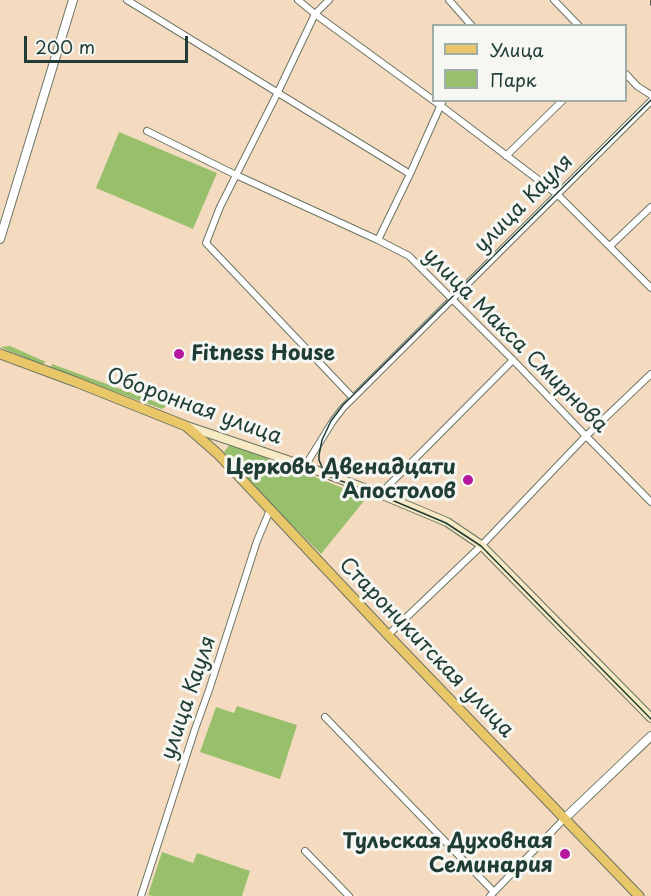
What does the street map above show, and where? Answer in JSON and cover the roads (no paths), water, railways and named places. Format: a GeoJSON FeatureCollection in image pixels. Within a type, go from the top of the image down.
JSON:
{"type":"FeatureCollection","features":[{"type":"Feature","properties":{"kind":"main road","name":"Оборонная улица"},"geometry":{"type":"LineString","coordinates":[[0,354],[186,426],[380,494],[447,522],[482,545],[651,718]]}},
{"type":"Feature","properties":{"kind":"main road","name":"Староникитская улица"},"geometry":{"type":"LineString","coordinates":[[186,426],[218,454],[639,896]]}},
{"type":"Feature","properties":{"kind":"main road"},"geometry":{"type":"LineString","coordinates":[[218,454],[221,447],[229,440]]}},
{"type":"Feature","properties":{"kind":"street"},"geometry":{"type":"LineString","coordinates":[[0,239],[73,0]]}},
{"type":"Feature","properties":{"kind":"street"},"geometry":{"type":"LineString","coordinates":[[127,0],[410,174]]}},
{"type":"Feature","properties":{"kind":"street"},"geometry":{"type":"LineString","coordinates":[[298,0],[432,96]]}},
{"type":"Feature","properties":{"kind":"street"},"geometry":{"type":"LineString","coordinates":[[329,0],[315,14],[220,207],[206,243],[353,398]]}},
{"type":"Feature","properties":{"kind":"street"},"geometry":{"type":"LineString","coordinates":[[449,0],[470,24]]}},
{"type":"Feature","properties":{"kind":"street"},"geometry":{"type":"LineString","coordinates":[[554,0],[577,24]]}},
{"type":"Feature","properties":{"kind":"street"},"geometry":{"type":"LineString","coordinates":[[627,75],[637,86],[651,95]]}},
{"type":"Feature","properties":{"kind":"street"},"geometry":{"type":"LineString","coordinates":[[506,156],[561,102]]}},
{"type":"Feature","properties":{"kind":"street","name":"улица Кауля"},"geometry":{"type":"LineString","coordinates":[[304,466],[333,421],[353,398],[651,102]]}},
{"type":"Feature","properties":{"kind":"street"},"geometry":{"type":"LineString","coordinates":[[378,240],[442,103],[506,156],[557,194],[651,288]]}},
{"type":"Feature","properties":{"kind":"street","name":"улица Макса Смирнова"},"geometry":{"type":"LineString","coordinates":[[147,131],[409,256],[651,502]]}},
{"type":"Feature","properties":{"kind":"street"},"geometry":{"type":"LineString","coordinates":[[610,246],[651,207]]}},
{"type":"Feature","properties":{"kind":"street"},"geometry":{"type":"LineString","coordinates":[[380,494],[513,360]]}},
{"type":"Feature","properties":{"kind":"street"},"geometry":{"type":"LineString","coordinates":[[388,635],[482,545],[586,436],[651,374]]}},
{"type":"Feature","properties":{"kind":"street","name":"улица Кауля"},"geometry":{"type":"LineString","coordinates":[[141,896],[257,541],[270,510]]}},
{"type":"Feature","properties":{"kind":"street"},"geometry":{"type":"LineString","coordinates":[[325,717],[492,894],[564,819],[651,736]]}},
{"type":"Feature","properties":{"kind":"street"},"geometry":{"type":"LineString","coordinates":[[305,851],[349,896]]}},
{"type":"Feature","properties":{"kind":"tram line"},"geometry":{"type":"LineString","coordinates":[[651,0],[651,5]]}},
{"type":"Feature","properties":{"kind":"tram line"},"geometry":{"type":"LineString","coordinates":[[651,100],[343,405],[331,421],[322,440],[319,455],[324,472],[330,477],[446,523],[481,546],[651,719]]}},
{"type":"Feature","properties":{"kind":"place","name":"Fitness House"},"geometry":{"type":"Point","coordinates":[179,354]}},
{"type":"Feature","properties":{"kind":"place","name":"Церковь Двенадцати Апостолов"},"geometry":{"type":"Point","coordinates":[468,480]}},
{"type":"Feature","properties":{"kind":"place","name":"Тульская Духовная Семинария"},"geometry":{"type":"Point","coordinates":[565,854]}}]}
